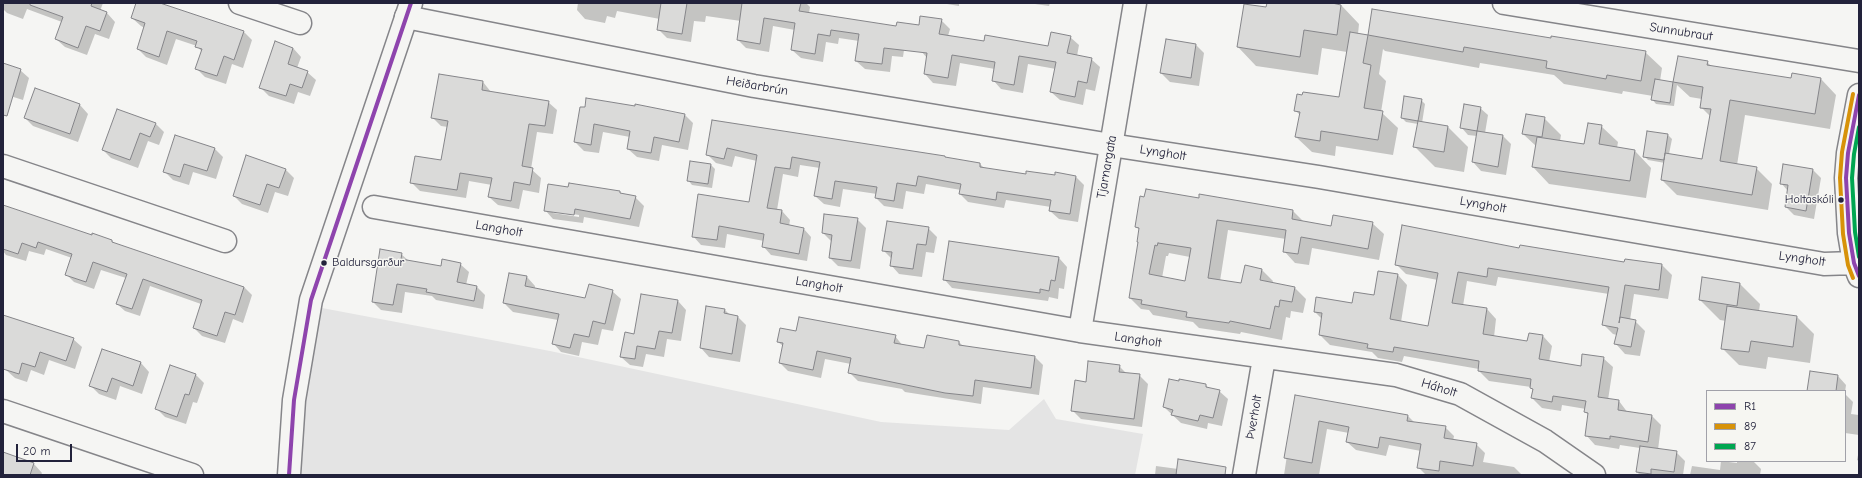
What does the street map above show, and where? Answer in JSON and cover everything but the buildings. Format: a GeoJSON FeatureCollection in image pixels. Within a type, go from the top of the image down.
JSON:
{"type":"FeatureCollection","features":[{"type":"Feature","properties":{"kind":"street"},"geometry":{"type":"LineString","coordinates":[[240,3],[300,23]]}},
{"type":"Feature","properties":{"kind":"street","name":"Tjarnargata"},"geometry":{"type":"LineString","coordinates":[[1080,331],[1134,3]]}},
{"type":"Feature","properties":{"kind":"street","name":"Sunnubraut"},"geometry":{"type":"LineString","coordinates":[[1504,3],[1859,61]]}},
{"type":"Feature","properties":{"kind":"street"},"geometry":{"type":"LineString","coordinates":[[289,475],[294,400],[311,300],[408,10]]}},
{"type":"Feature","properties":{"kind":"street","name":"Heiðarbrún"},"geometry":{"type":"LineString","coordinates":[[408,10],[754,86],[1111,145]]}},
{"type":"Feature","properties":{"kind":"street"},"geometry":{"type":"LineString","coordinates":[[1857,270],[1847,212],[1846,178],[1848,153],[1859,95]]}},
{"type":"Feature","properties":{"kind":"street","name":"Lyngholt"},"geometry":{"type":"LineString","coordinates":[[1111,145],[1319,177],[1857,270]]}},
{"type":"Feature","properties":{"kind":"street"},"geometry":{"type":"LineString","coordinates":[[3,166],[225,241]]}},
{"type":"Feature","properties":{"kind":"street","name":"Langholt"},"geometry":{"type":"LineString","coordinates":[[374,207],[1080,331],[1264,358]]}},
{"type":"Feature","properties":{"kind":"street","name":"Þverholt"},"geometry":{"type":"LineString","coordinates":[[1244,475],[1264,358]]}},
{"type":"Feature","properties":{"kind":"street","name":"Háholt"},"geometry":{"type":"LineString","coordinates":[[1264,358],[1396,376],[1460,394],[1545,441],[1594,475]]}},
{"type":"Feature","properties":{"kind":"street"},"geometry":{"type":"LineString","coordinates":[[3,411],[182,474]]}},
{"type":"Feature","properties":{"kind":"shaded area"},"geometry":{"type":"Polygon","coordinates":[[[322,308],[550,351],[881,422],[1009,430],[1044,399],[1056,419],[1143,434],[1135,475],[302,475],[298,455],[302,375],[322,308]]]}},
{"type":"Feature","properties":{"kind":"transit line","name":"R1"},"geometry":{"type":"LineString","coordinates":[[289,475],[294,400],[311,300],[411,3]]}},
{"type":"Feature","properties":{"kind":"transit line","name":"89"},"geometry":{"type":"LineString","coordinates":[[1853,94],[1842,152],[1840,178],[1843,234],[1848,265],[1853,278]]}},
{"type":"Feature","properties":{"kind":"transit line","name":"R1"},"geometry":{"type":"LineString","coordinates":[[1859,95],[1848,153],[1846,178],[1849,233],[1854,263],[1859,276]]}},
{"type":"Feature","properties":{"kind":"transit line","name":"87"},"geometry":{"type":"LineString","coordinates":[[1859,127],[1854,154],[1852,178],[1855,232],[1859,257]]}},
{"type":"Feature","properties":{"kind":"place","name":"Holtaskóli"},"geometry":{"type":"Point","coordinates":[1841,200]}},
{"type":"Feature","properties":{"kind":"place","name":"Baldursgarður"},"geometry":{"type":"Point","coordinates":[324,263]}}]}
